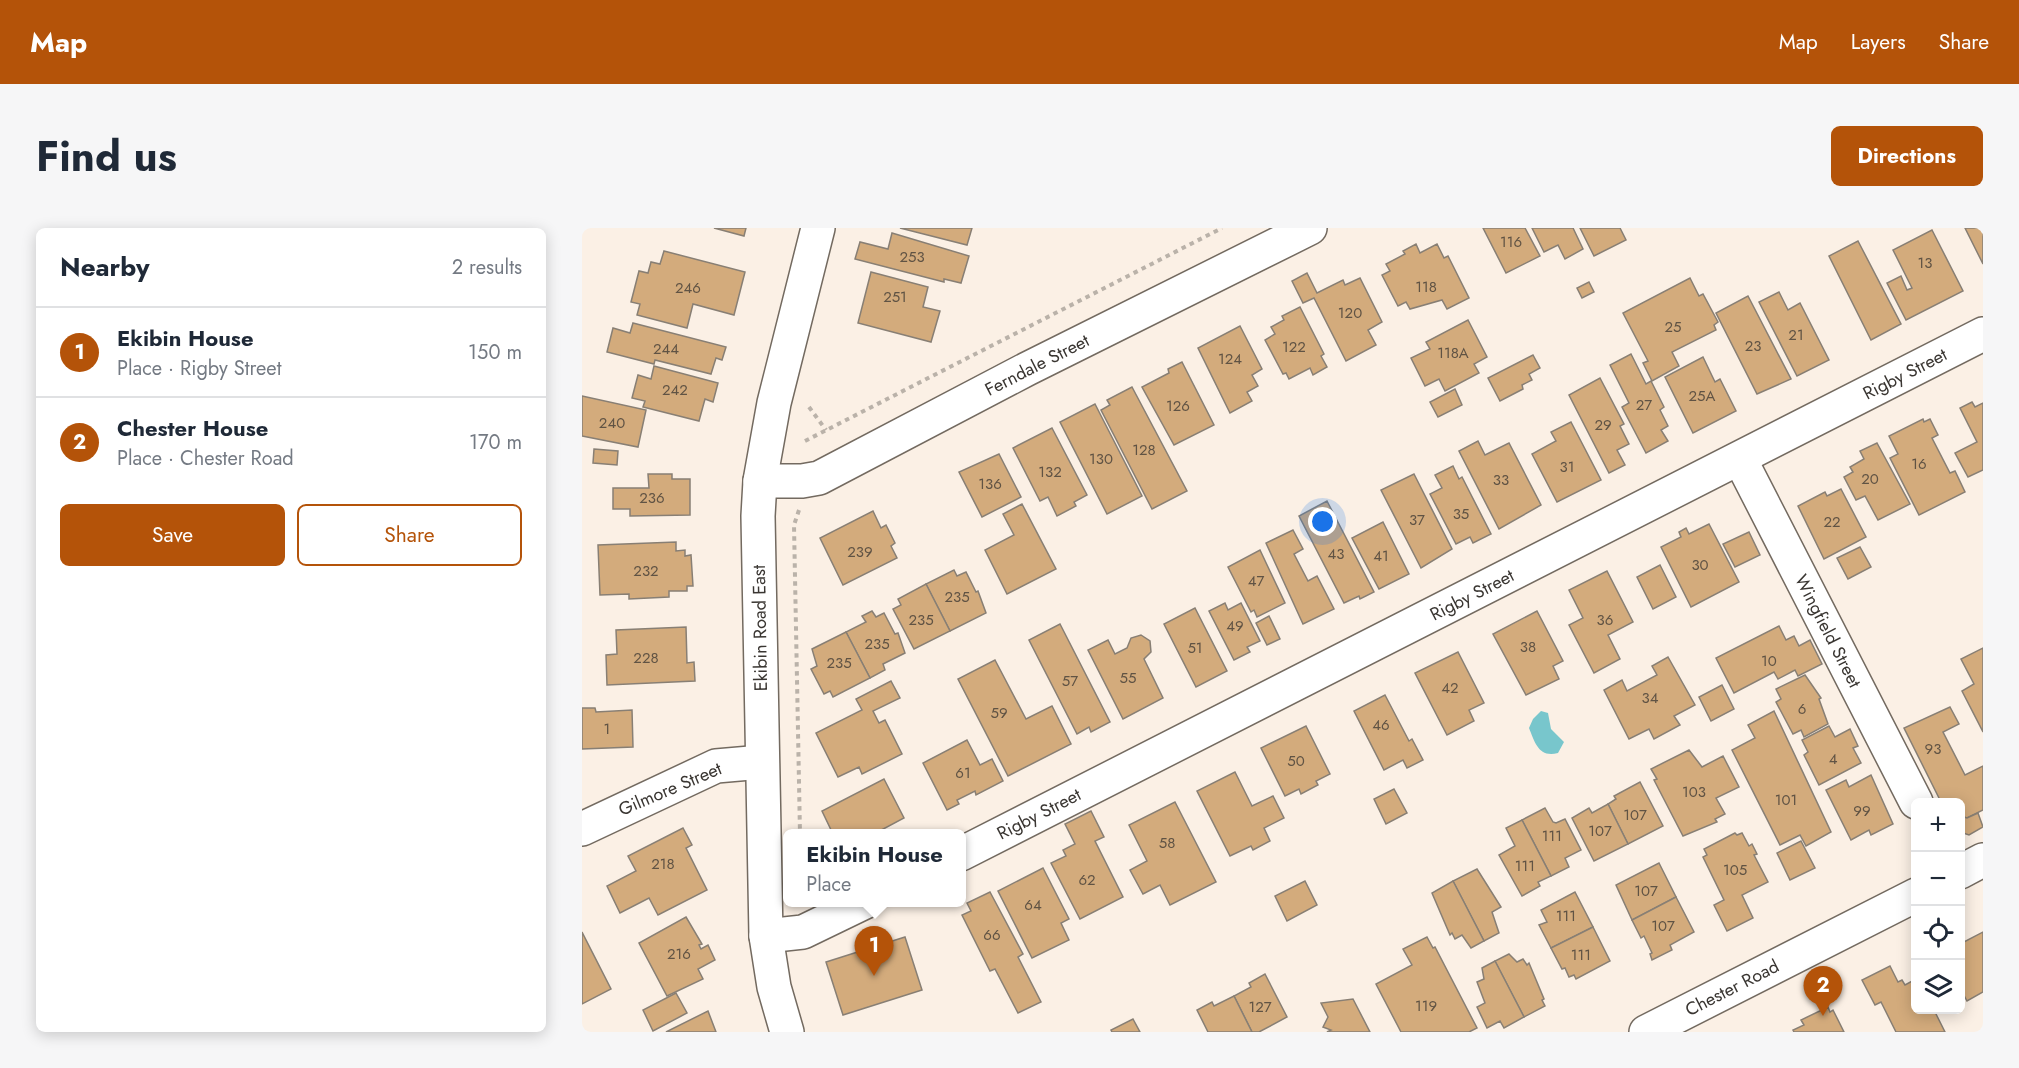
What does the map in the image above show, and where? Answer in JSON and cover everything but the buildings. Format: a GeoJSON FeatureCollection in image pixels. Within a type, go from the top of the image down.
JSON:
{"type":"FeatureCollection","features":[{"type":"Feature","properties":{"kind":"street","name":"Ekibin Road East"},"geometry":{"type":"LineString","coordinates":[[786,1032],[772,979],[766,936],[758,516],[760,481],[774,403],[819,228]]}},
{"type":"Feature","properties":{"kind":"street","name":"Ferndale Street"},"geometry":{"type":"LineString","coordinates":[[760,481],[802,481],[819,478],[1289,233]]}},
{"type":"Feature","properties":{"kind":"street","name":"Rigby Street"},"geometry":{"type":"LineString","coordinates":[[966,851],[1983,334]]}},
{"type":"Feature","properties":{"kind":"street","name":"Wingfield Street"},"geometry":{"type":"LineString","coordinates":[[1740,459],[1914,798]]}},
{"type":"Feature","properties":{"kind":"street","name":"Gilmore Street"},"geometry":{"type":"LineString","coordinates":[[582,829],[716,765],[762,762]]}},
{"type":"Feature","properties":{"kind":"street"},"geometry":{"type":"LineString","coordinates":[[1965,869],[1983,860]]}},
{"type":"Feature","properties":{"kind":"street","name":"Chester Road"},"geometry":{"type":"LineString","coordinates":[[1646,1032],[1911,898]]}},
{"type":"Feature","properties":{"kind":"street"},"geometry":{"type":"LineString","coordinates":[[766,936],[803,933],[857,907]]}},
{"type":"Feature","properties":{"kind":"path"},"geometry":{"type":"LineString","coordinates":[[805,441],[1222,228]]}},
{"type":"Feature","properties":{"kind":"path"},"geometry":{"type":"LineString","coordinates":[[809,407],[826,430]]}},
{"type":"Feature","properties":{"kind":"path"},"geometry":{"type":"LineString","coordinates":[[800,829],[794,525],[801,504]]}},
{"type":"Feature","properties":{"kind":"water"},"geometry":{"type":"Polygon","coordinates":[[[1541,711],[1548,713],[1551,729],[1564,742],[1558,753],[1542,751],[1531,734],[1529,728],[1533,719],[1541,711]]]}},
{"type":"Feature","properties":{"kind":"place","name":"Ekibin House"},"geometry":{"type":"Point","coordinates":[874,976]}},
{"type":"Feature","properties":{"kind":"place","name":"Chester House"},"geometry":{"type":"Point","coordinates":[1823,1016]}}]}
